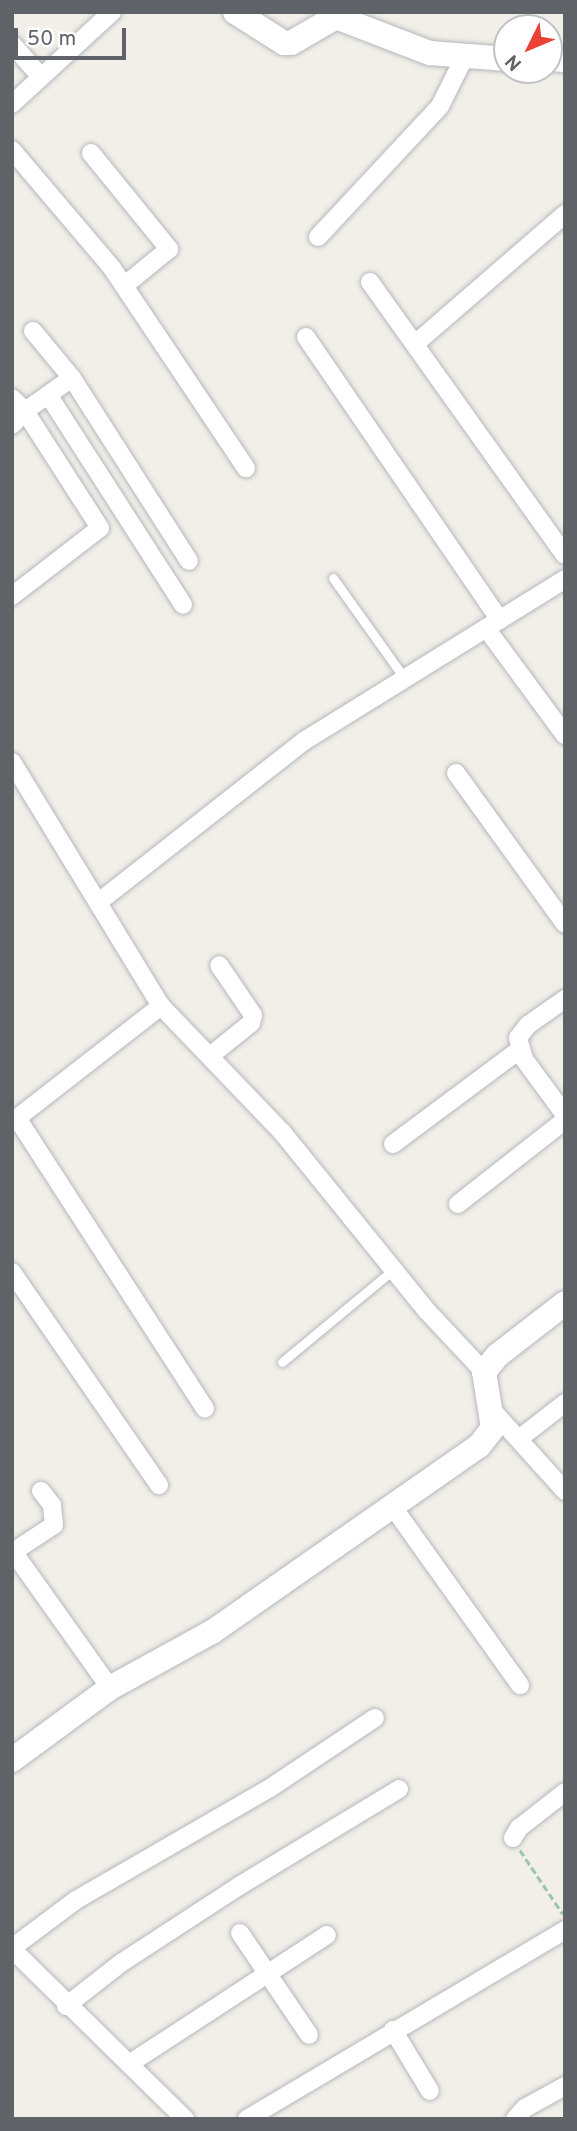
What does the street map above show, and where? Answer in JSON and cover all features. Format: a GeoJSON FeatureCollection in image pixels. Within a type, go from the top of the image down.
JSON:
{"type":"FeatureCollection","features":[{"type":"Feature","properties":{"kind":"main road"},"geometry":{"type":"LineString","coordinates":[[235,12],[291,43],[331,15],[407,47],[464,58],[493,59]]}},
{"type":"Feature","properties":{"kind":"main road"},"geometry":{"type":"LineString","coordinates":[[12,1760],[110,1688],[212,1632],[488,1438],[492,1410],[484,1372],[498,1354],[565,1303]]}},
{"type":"Feature","properties":{"kind":"street"},"geometry":{"type":"LineString","coordinates":[[12,103],[112,12]]}},
{"type":"Feature","properties":{"kind":"street"},"geometry":{"type":"LineString","coordinates":[[12,44],[41,76]]}},
{"type":"Feature","properties":{"kind":"street"},"geometry":{"type":"LineString","coordinates":[[318,237],[440,106],[464,58]]}},
{"type":"Feature","properties":{"kind":"street"},"geometry":{"type":"LineString","coordinates":[[12,150],[124,285],[246,468]]}},
{"type":"Feature","properties":{"kind":"street"},"geometry":{"type":"LineString","coordinates":[[91,153],[169,249],[124,285]]}},
{"type":"Feature","properties":{"kind":"street"},"geometry":{"type":"LineString","coordinates":[[415,344],[565,214]]}},
{"type":"Feature","properties":{"kind":"street"},"geometry":{"type":"LineString","coordinates":[[370,282],[565,555]]}},
{"type":"Feature","properties":{"kind":"street"},"geometry":{"type":"LineString","coordinates":[[33,331],[72,378],[189,561]]}},
{"type":"Feature","properties":{"kind":"street"},"geometry":{"type":"LineString","coordinates":[[306,337],[565,735]]}},
{"type":"Feature","properties":{"kind":"street"},"geometry":{"type":"LineString","coordinates":[[19,405],[48,396],[72,378]]}},
{"type":"Feature","properties":{"kind":"street"},"geometry":{"type":"LineString","coordinates":[[48,396],[183,605]]}},
{"type":"Feature","properties":{"kind":"street"},"geometry":{"type":"LineString","coordinates":[[12,425],[19,405]]}},
{"type":"Feature","properties":{"kind":"street"},"geometry":{"type":"LineString","coordinates":[[12,596],[100,528],[19,405]]}},
{"type":"Feature","properties":{"kind":"street"},"geometry":{"type":"LineString","coordinates":[[100,901],[304,741],[565,579]]}},
{"type":"Feature","properties":{"kind":"street"},"geometry":{"type":"LineString","coordinates":[[12,762],[100,901],[161,1006],[282,1132],[484,1372]]}},
{"type":"Feature","properties":{"kind":"street"},"geometry":{"type":"LineString","coordinates":[[456,773],[565,923]]}},
{"type":"Feature","properties":{"kind":"street"},"geometry":{"type":"LineString","coordinates":[[210,1056],[251,1023],[253,1015],[219,965]]}},
{"type":"Feature","properties":{"kind":"street"},"geometry":{"type":"LineString","coordinates":[[565,999],[528,1025],[519,1038],[519,1049],[565,1115]]}},
{"type":"Feature","properties":{"kind":"street"},"geometry":{"type":"LineString","coordinates":[[161,1006],[15,1120],[205,1409]]}},
{"type":"Feature","properties":{"kind":"street"},"geometry":{"type":"LineString","coordinates":[[393,1144],[519,1049]]}},
{"type":"Feature","properties":{"kind":"street"},"geometry":{"type":"LineString","coordinates":[[458,1204],[565,1120]]}},
{"type":"Feature","properties":{"kind":"street"},"geometry":{"type":"LineString","coordinates":[[12,1272],[159,1485]]}},
{"type":"Feature","properties":{"kind":"street"},"geometry":{"type":"LineString","coordinates":[[520,1438],[565,1403]]}},
{"type":"Feature","properties":{"kind":"street"},"geometry":{"type":"LineString","coordinates":[[492,1410],[561,1480]]}},
{"type":"Feature","properties":{"kind":"street"},"geometry":{"type":"LineString","coordinates":[[41,1491],[52,1505],[54,1525],[13,1551],[110,1688]]}},
{"type":"Feature","properties":{"kind":"street"},"geometry":{"type":"LineString","coordinates":[[393,1507],[520,1685]]}},
{"type":"Feature","properties":{"kind":"street"},"geometry":{"type":"LineString","coordinates":[[185,2119],[14,1957],[76,1900],[270,1788],[376,1718]]}},
{"type":"Feature","properties":{"kind":"street"},"geometry":{"type":"LineString","coordinates":[[66,2006],[121,1963],[239,1886],[399,1789]]}},
{"type":"Feature","properties":{"kind":"street"},"geometry":{"type":"LineString","coordinates":[[513,1838],[519,1828],[565,1792]]}},
{"type":"Feature","properties":{"kind":"street"},"geometry":{"type":"LineString","coordinates":[[247,2119],[565,1930]]}},
{"type":"Feature","properties":{"kind":"street"},"geometry":{"type":"LineString","coordinates":[[240,1933],[265,1975],[309,2035]]}},
{"type":"Feature","properties":{"kind":"street"},"geometry":{"type":"LineString","coordinates":[[129,2064],[327,1935]]}},
{"type":"Feature","properties":{"kind":"street"},"geometry":{"type":"LineString","coordinates":[[393,2030],[430,2091]]}},
{"type":"Feature","properties":{"kind":"street"},"geometry":{"type":"LineString","coordinates":[[515,2119],[525,2108],[565,2086]]}},
{"type":"Feature","properties":{"kind":"lane"},"geometry":{"type":"LineString","coordinates":[[332,578],[405,679]]}},
{"type":"Feature","properties":{"kind":"lane"},"geometry":{"type":"LineString","coordinates":[[282,1362],[394,1268]]}},
{"type":"Feature","properties":{"kind":"path"},"geometry":{"type":"LineString","coordinates":[[513,1838],[565,1916]]}}]}
